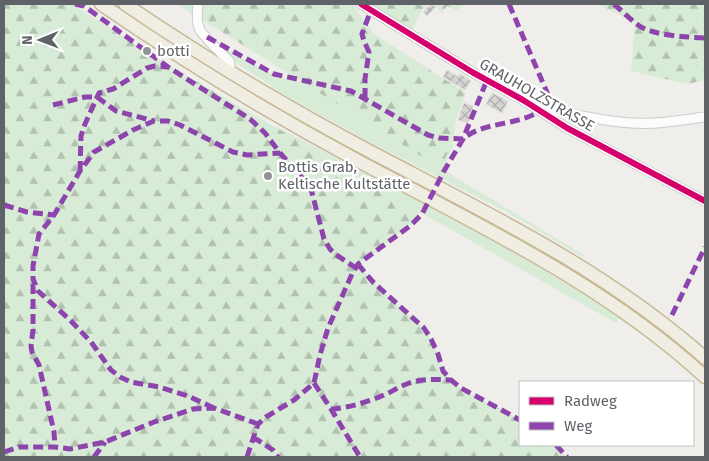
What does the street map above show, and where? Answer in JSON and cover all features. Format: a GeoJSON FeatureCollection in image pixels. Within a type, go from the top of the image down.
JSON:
{"type":"FeatureCollection","features":[{"type":"Feature","properties":{"kind":"highway"},"geometry":{"type":"LineString","coordinates":[[101,4],[196,68],[273,114],[365,165],[488,229],[580,282],[644,326],[705,377]]}},
{"type":"Feature","properties":{"kind":"highway"},"geometry":{"type":"LineString","coordinates":[[125,4],[230,73],[310,119],[495,217],[572,261],[639,305],[680,336],[705,358]]}},
{"type":"Feature","properties":{"kind":"street"},"geometry":{"type":"LineString","coordinates":[[198,4],[200,29],[229,61],[230,73]]}},
{"type":"Feature","properties":{"kind":"street","name":"GRAUHOLZSTRASSE"},"geometry":{"type":"LineString","coordinates":[[361,4],[472,72],[523,100],[566,128],[705,202]]}},
{"type":"Feature","properties":{"kind":"street"},"geometry":{"type":"LineString","coordinates":[[546,115],[549,111],[555,110],[643,124],[705,117]]}},
{"type":"Feature","properties":{"kind":"green space"},"geometry":{"type":"Polygon","coordinates":[[[4,4],[72,4],[165,63],[409,202],[414,208],[416,221],[359,264],[374,283],[424,328],[438,354],[443,371],[451,380],[461,388],[519,419],[519,446],[557,446],[567,457],[4,457],[4,4]]]}},
{"type":"Feature","properties":{"kind":"green space"},"geometry":{"type":"Polygon","coordinates":[[[177,4],[352,4],[374,34],[466,93],[456,119],[453,142],[440,168],[177,4]]]}},
{"type":"Feature","properties":{"kind":"green space"},"geometry":{"type":"Polygon","coordinates":[[[367,4],[428,4],[422,10],[412,30],[367,4]]]}},
{"type":"Feature","properties":{"kind":"green space"},"geometry":{"type":"Polygon","coordinates":[[[433,4],[462,4],[458,11],[447,6],[442,13],[433,4]]]}},
{"type":"Feature","properties":{"kind":"green space"},"geometry":{"type":"Polygon","coordinates":[[[597,4],[705,4],[705,80],[687,84],[631,71],[635,22],[597,4]]]}},
{"type":"Feature","properties":{"kind":"green space"},"geometry":{"type":"Polygon","coordinates":[[[211,41],[281,78],[347,92],[434,140],[454,144],[442,171],[447,172],[584,255],[583,257],[505,211],[364,139],[277,91],[231,60],[211,41]]]}},
{"type":"Feature","properties":{"kind":"green space"},"geometry":{"type":"Polygon","coordinates":[[[273,126],[493,241],[620,318],[616,323],[420,212],[415,219],[414,208],[409,202],[273,126]]]}},
{"type":"Feature","properties":{"kind":"building"},"geometry":{"type":"Polygon","coordinates":[[[431,4],[436,7],[427,16],[423,12],[431,4]]]}},
{"type":"Feature","properties":{"kind":"building"},"geometry":{"type":"Polygon","coordinates":[[[447,70],[458,77],[460,74],[471,81],[465,90],[443,77],[447,70]]]}},
{"type":"Feature","properties":{"kind":"building"},"geometry":{"type":"Polygon","coordinates":[[[492,93],[508,101],[502,113],[486,104],[492,93]]]}},
{"type":"Feature","properties":{"kind":"building"},"geometry":{"type":"Polygon","coordinates":[[[464,103],[473,106],[468,123],[458,120],[464,103]]]}},
{"type":"Feature","properties":{"kind":"marked path"},"geometry":{"type":"LineString","coordinates":[[75,4],[84,6],[168,67],[250,119],[265,133],[311,189],[324,239],[330,249],[356,268]]}},
{"type":"Feature","properties":{"kind":"marked path"},"geometry":{"type":"LineString","coordinates":[[509,4],[555,111]]}},
{"type":"Feature","properties":{"kind":"marked path"},"geometry":{"type":"LineString","coordinates":[[614,4],[635,23],[652,32],[705,38]]}},
{"type":"Feature","properties":{"kind":"marked path"},"geometry":{"type":"LineString","coordinates":[[365,98],[365,79],[369,52],[362,34],[371,10]]}},
{"type":"Feature","properties":{"kind":"marked path"},"geometry":{"type":"LineString","coordinates":[[207,37],[274,74],[351,91],[428,135],[439,138],[463,139],[480,129],[522,119],[539,111]]}},
{"type":"Feature","properties":{"kind":"marked path"},"geometry":{"type":"LineString","coordinates":[[80,171],[81,136],[99,93],[113,89],[147,68],[155,66],[168,67]]}},
{"type":"Feature","properties":{"kind":"marked path"},"geometry":{"type":"LineString","coordinates":[[247,457],[258,424],[294,400],[314,383],[328,328],[358,264],[410,226],[422,214],[463,139],[487,80]]}},
{"type":"Feature","properties":{"kind":"marked path"},"geometry":{"type":"LineString","coordinates":[[53,105],[85,97],[97,97],[116,111],[154,121]]}},
{"type":"Feature","properties":{"kind":"marked path"},"geometry":{"type":"LineString","coordinates":[[214,408],[188,396],[159,387],[131,382],[111,370],[91,342],[38,291],[33,279],[33,266],[39,234],[54,215],[80,171],[94,152],[133,130],[154,121],[168,121],[180,125],[233,152],[247,155],[280,153]]}},
{"type":"Feature","properties":{"kind":"marked path"},"geometry":{"type":"LineString","coordinates":[[4,205],[27,212],[54,215]]}},
{"type":"Feature","properties":{"kind":"marked path"},"geometry":{"type":"LineString","coordinates":[[672,315],[705,247]]}},
{"type":"Feature","properties":{"kind":"marked path"},"geometry":{"type":"LineString","coordinates":[[358,264],[374,283],[424,328],[438,354],[443,371],[451,380],[461,388],[519,419]]}},
{"type":"Feature","properties":{"kind":"marked path"},"geometry":{"type":"LineString","coordinates":[[33,284],[31,346],[39,365],[54,432],[55,447]]}},
{"type":"Feature","properties":{"kind":"marked path"},"geometry":{"type":"LineString","coordinates":[[331,409],[365,402],[412,382],[432,379],[451,380]]}},
{"type":"Feature","properties":{"kind":"marked path"},"geometry":{"type":"LineString","coordinates":[[314,383],[360,457]]}},
{"type":"Feature","properties":{"kind":"marked path"},"geometry":{"type":"LineString","coordinates":[[4,452],[19,447],[70,449],[105,442],[154,422],[193,409],[214,408],[258,424]]}},
{"type":"Feature","properties":{"kind":"marked path"},"geometry":{"type":"LineString","coordinates":[[253,437],[273,450],[278,457]]}},
{"type":"Feature","properties":{"kind":"marked path"},"geometry":{"type":"LineString","coordinates":[[94,457],[105,442]]}},
{"type":"Feature","properties":{"kind":"marked path"},"geometry":{"type":"LineString","coordinates":[[557,446],[567,457]]}},
{"type":"Feature","properties":{"kind":"cycle path"},"geometry":{"type":"LineString","coordinates":[[361,4],[567,128],[705,201]]}},
{"type":"Feature","properties":{"kind":"place","name":"botti"},"geometry":{"type":"Point","coordinates":[147,51]}},
{"type":"Feature","properties":{"kind":"place","name":"Bottis Grab, Keltische Kultstätte"},"geometry":{"type":"Point","coordinates":[268,176]}}]}
